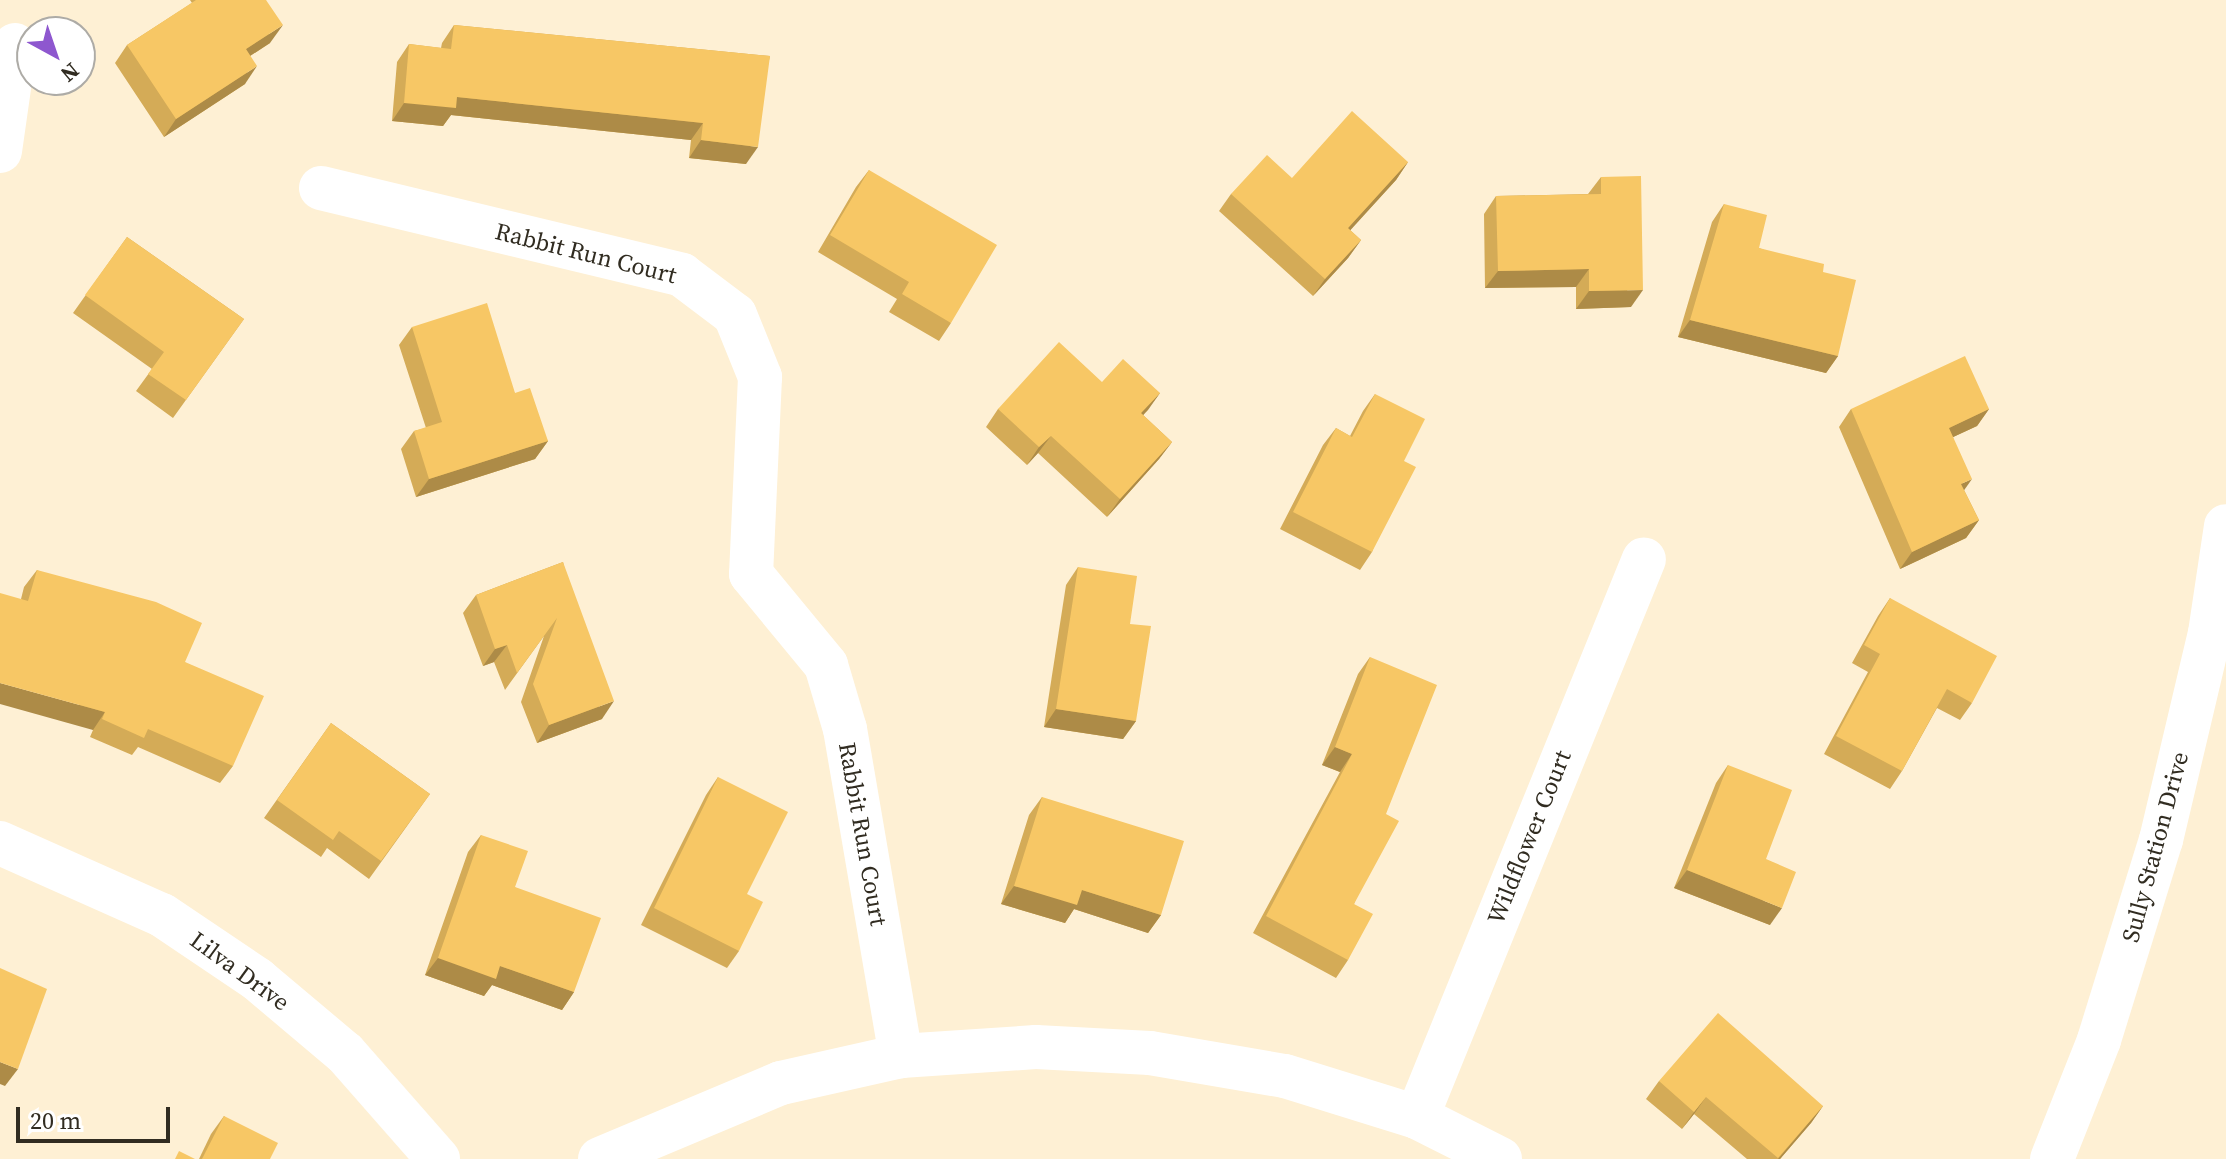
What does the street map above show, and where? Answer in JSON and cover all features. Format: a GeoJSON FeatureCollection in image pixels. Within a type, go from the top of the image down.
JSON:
{"type":"FeatureCollection","features":[{"type":"Feature","properties":{"kind":"street"},"geometry":{"type":"LineString","coordinates":[[0,150],[15,45]]}},
{"type":"Feature","properties":{"kind":"street","name":"Rabbit Run Court"},"geometry":{"type":"LineString","coordinates":[[321,188],[682,275],[735,315],[760,377],[751,574],[826,665],[845,729],[901,1056]]}},
{"type":"Feature","properties":{"kind":"street","name":"Sully Station Drive"},"geometry":{"type":"LineString","coordinates":[[2052,1159],[2099,1040],[2161,840],[2226,526]]}},
{"type":"Feature","properties":{"kind":"street","name":"Wildflower Court"},"geometry":{"type":"LineString","coordinates":[[1417,1117],[1644,559]]}},
{"type":"Feature","properties":{"kind":"street","name":"Lilva Drive"},"geometry":{"type":"LineString","coordinates":[[0,843],[162,915],[257,979],[345,1053],[438,1159]]}},
{"type":"Feature","properties":{"kind":"street"},"geometry":{"type":"LineString","coordinates":[[600,1159],[769,1087],[901,1056],[1036,1047],[1150,1053],[1285,1076],[1417,1117],[1500,1159]]}},
{"type":"Feature","properties":{"kind":"building"},"geometry":{"type":"Polygon","coordinates":[[[196,0],[266,0],[283,25],[246,49],[257,66],[176,119],[127,45],[196,0]]]}},
{"type":"Feature","properties":{"kind":"building"},"geometry":{"type":"Polygon","coordinates":[[[454,25],[770,56],[758,147],[701,140],[703,123],[457,97],[456,108],[404,103],[409,44],[451,49],[454,25]]]}},
{"type":"Feature","properties":{"kind":"building"},"geometry":{"type":"Polygon","coordinates":[[[1352,111],[1408,162],[1348,228],[1361,240],[1325,279],[1231,194],[1267,155],[1292,178],[1352,111]]]}},
{"type":"Feature","properties":{"kind":"building"},"geometry":{"type":"Polygon","coordinates":[[[869,170],[997,245],[951,323],[902,294],[909,282],[830,235],[869,170]]]}},
{"type":"Feature","properties":{"kind":"building"},"geometry":{"type":"Polygon","coordinates":[[[1641,176],[1643,290],[1589,291],[1589,269],[1498,271],[1496,196],[1601,194],[1601,177],[1641,176]]]}},
{"type":"Feature","properties":{"kind":"building"},"geometry":{"type":"Polygon","coordinates":[[[1724,204],[1767,215],[1759,248],[1824,264],[1823,272],[1856,280],[1838,356],[1690,320],[1724,204]]]}},
{"type":"Feature","properties":{"kind":"building"},"geometry":{"type":"Polygon","coordinates":[[[127,237],[244,319],[186,400],[148,374],[164,352],[85,295],[127,237]]]}},
{"type":"Feature","properties":{"kind":"building"},"geometry":{"type":"Polygon","coordinates":[[[487,303],[515,393],[530,388],[548,441],[429,479],[414,431],[442,422],[412,327],[487,303]]]}},
{"type":"Feature","properties":{"kind":"building"},"geometry":{"type":"Polygon","coordinates":[[[1059,342],[1102,382],[1123,359],[1160,393],[1141,413],[1172,442],[1120,499],[1051,436],[1039,447],[998,409],[1059,342]]]}},
{"type":"Feature","properties":{"kind":"building"},"geometry":{"type":"Polygon","coordinates":[[[1965,356],[1989,409],[1949,428],[1972,479],[1961,484],[1979,520],[1912,552],[1851,409],[1965,356]]]}},
{"type":"Feature","properties":{"kind":"building"},"geometry":{"type":"Polygon","coordinates":[[[1375,394],[1425,419],[1404,461],[1416,467],[1372,552],[1293,512],[1336,428],[1352,437],[1375,394]]]}},
{"type":"Feature","properties":{"kind":"building"},"geometry":{"type":"Polygon","coordinates":[[[563,562],[614,701],[549,725],[533,684],[557,618],[517,673],[507,645],[495,649],[476,595],[563,562]]]}},
{"type":"Feature","properties":{"kind":"building"},"geometry":{"type":"Polygon","coordinates":[[[1078,567],[1137,576],[1130,624],[1151,626],[1136,721],[1056,709],[1078,567]]]}},
{"type":"Feature","properties":{"kind":"building"},"geometry":{"type":"Polygon","coordinates":[[[37,570],[156,602],[202,623],[185,662],[264,696],[233,766],[148,729],[144,738],[102,719],[105,712],[0,683],[0,593],[28,601],[37,570]]]}},
{"type":"Feature","properties":{"kind":"building"},"geometry":{"type":"Polygon","coordinates":[[[1890,598],[1997,656],[1972,703],[1947,689],[1902,771],[1836,736],[1880,654],[1864,645],[1890,598]]]}},
{"type":"Feature","properties":{"kind":"building"},"geometry":{"type":"Polygon","coordinates":[[[1370,657],[1437,685],[1386,814],[1399,821],[1354,904],[1373,914],[1348,960],[1266,916],[1352,754],[1335,747],[1370,657]]]}},
{"type":"Feature","properties":{"kind":"building"},"geometry":{"type":"Polygon","coordinates":[[[331,723],[430,794],[381,861],[339,831],[333,840],[277,800],[331,723]]]}},
{"type":"Feature","properties":{"kind":"building"},"geometry":{"type":"Polygon","coordinates":[[[1728,765],[1792,790],[1766,859],[1796,872],[1782,908],[1687,870],[1728,765]]]}},
{"type":"Feature","properties":{"kind":"building"},"geometry":{"type":"Polygon","coordinates":[[[718,777],[788,812],[747,894],[763,902],[739,951],[654,908],[718,777]]]}},
{"type":"Feature","properties":{"kind":"building"},"geometry":{"type":"Polygon","coordinates":[[[1042,797],[1184,841],[1161,915],[1082,890],[1077,905],[1014,886],[1042,797]]]}},
{"type":"Feature","properties":{"kind":"building"},"geometry":{"type":"Polygon","coordinates":[[[481,835],[528,851],[515,887],[601,918],[574,992],[500,966],[496,979],[438,958],[481,835]]]}},
{"type":"Feature","properties":{"kind":"building"},"geometry":{"type":"Polygon","coordinates":[[[0,968],[47,989],[18,1069],[0,1062],[0,968]]]}},
{"type":"Feature","properties":{"kind":"building"},"geometry":{"type":"Polygon","coordinates":[[[1718,1013],[1823,1106],[1778,1158],[1706,1097],[1694,1112],[1659,1081],[1718,1013]]]}},
{"type":"Feature","properties":{"kind":"building"},"geometry":{"type":"Polygon","coordinates":[[[224,1116],[278,1143],[270,1159],[202,1159],[224,1116]]]}},
{"type":"Feature","properties":{"kind":"building"},"geometry":{"type":"Polygon","coordinates":[[[179,1151],[195,1159],[175,1159],[179,1151]]]}}]}
